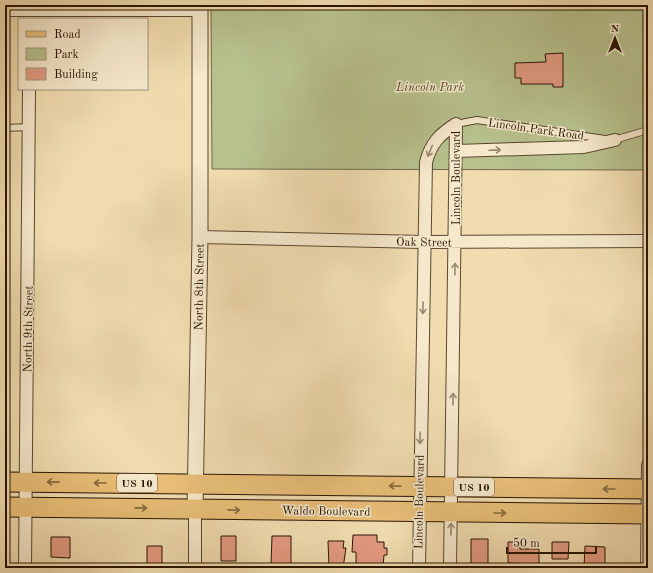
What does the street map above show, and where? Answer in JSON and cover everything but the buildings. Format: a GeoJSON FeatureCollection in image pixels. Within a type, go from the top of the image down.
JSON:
{"type":"FeatureCollection","features":[{"type":"Feature","properties":{"kind":"main road","name":"US 10"},"geometry":{"type":"LineString","coordinates":[[5,482],[648,489]]}},
{"type":"Feature","properties":{"kind":"main road","name":"Waldo Boulevard"},"geometry":{"type":"LineString","coordinates":[[5,507],[419,513],[648,514]]}},
{"type":"Feature","properties":{"kind":"street"},"geometry":{"type":"LineString","coordinates":[[5,10],[30,11],[200,7]]}},
{"type":"Feature","properties":{"kind":"street","name":"North 8th Street"},"geometry":{"type":"LineString","coordinates":[[195,568],[200,237],[200,7]]}},
{"type":"Feature","properties":{"kind":"street","name":"North 9th Street"},"geometry":{"type":"LineString","coordinates":[[25,568],[30,90]]}},
{"type":"Feature","properties":{"kind":"street","name":"Lincoln Boulevard"},"geometry":{"type":"LineString","coordinates":[[450,568],[456,242],[456,124]]}},
{"type":"Feature","properties":{"kind":"street","name":"Lincoln Boulevard"},"geometry":{"type":"LineString","coordinates":[[419,568],[419,487],[426,162],[430,148],[437,138],[456,124]]}},
{"type":"Feature","properties":{"kind":"street","name":"Lincoln Park Road"},"geometry":{"type":"LineString","coordinates":[[456,151],[584,147],[615,140]]}},
{"type":"Feature","properties":{"kind":"street","name":"Oak Street"},"geometry":{"type":"LineString","coordinates":[[200,237],[424,242],[648,242]]}},
{"type":"Feature","properties":{"kind":"street"},"geometry":{"type":"LineString","coordinates":[[647,568],[648,465]]}},
{"type":"Feature","properties":{"kind":"lane","name":"Lincoln Park Road"},"geometry":{"type":"LineString","coordinates":[[456,124],[477,120],[615,140],[648,130]]}},
{"type":"Feature","properties":{"kind":"lane"},"geometry":{"type":"LineString","coordinates":[[5,128],[29,127]]}},
{"type":"Feature","properties":{"kind":"green space","name":"Lincoln Park"},"geometry":{"type":"Polygon","coordinates":[[[211,5],[648,5],[648,170],[212,169],[211,5]]]}}]}
